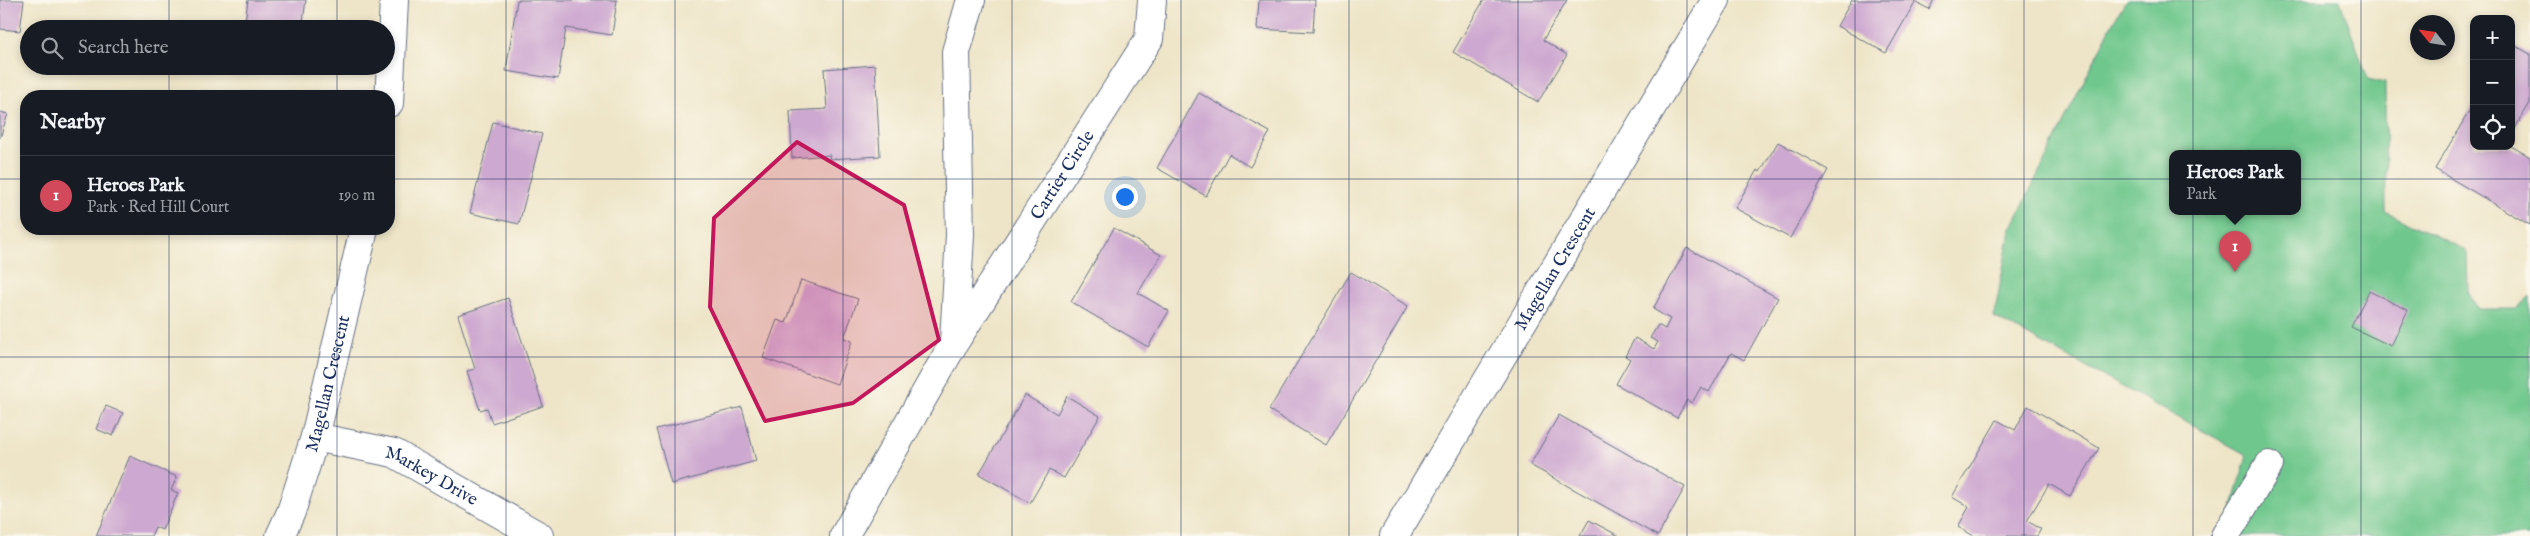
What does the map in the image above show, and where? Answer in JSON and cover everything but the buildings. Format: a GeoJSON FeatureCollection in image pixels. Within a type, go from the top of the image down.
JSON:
{"type":"FeatureCollection","features":[{"type":"Feature","properties":{"kind":"street"},"geometry":{"type":"LineString","coordinates":[[393,20],[394,0]]}},
{"type":"Feature","properties":{"kind":"street","name":"Cartier Circle"},"geometry":{"type":"LineString","coordinates":[[954,343],[960,235],[956,52],[971,0]]}},
{"type":"Feature","properties":{"kind":"street","name":"Cartier Circle"},"geometry":{"type":"LineString","coordinates":[[844,536],[954,343],[1149,39],[1152,0]]}},
{"type":"Feature","properties":{"kind":"street","name":"Magellan Crescent"},"geometry":{"type":"LineString","coordinates":[[1394,536],[1716,0]]}},
{"type":"Feature","properties":{"kind":"street"},"geometry":{"type":"LineString","coordinates":[[390,75],[390,90]]}},
{"type":"Feature","properties":{"kind":"street","name":"Magellan Crescent"},"geometry":{"type":"LineString","coordinates":[[280,536],[292,512],[315,437],[363,235]]}},
{"type":"Feature","properties":{"kind":"street","name":"Markey Drive"},"geometry":{"type":"LineString","coordinates":[[315,437],[394,453],[539,536]]}},
{"type":"Feature","properties":{"kind":"street"},"geometry":{"type":"LineString","coordinates":[[2225,536],[2269,465]]}},
{"type":"Feature","properties":{"kind":"highlighted area"},"geometry":{"type":"Polygon","coordinates":[[[797,142],[904,205],[939,340],[853,403],[765,421],[710,307],[714,218],[797,142]]]}},
{"type":"Feature","properties":{"kind":"green space"},"geometry":{"type":"Polygon","coordinates":[[[2126,0],[2340,0],[2368,79],[2385,83],[2386,212],[2467,251],[2468,292],[2478,309],[2516,309],[2530,296],[2530,536],[2225,536],[2247,455],[1994,317],[2010,231],[2113,22],[2126,0]]]}},
{"type":"Feature","properties":{"kind":"place","name":"Heroes Park"},"geometry":{"type":"Point","coordinates":[2235,272]}}]}
